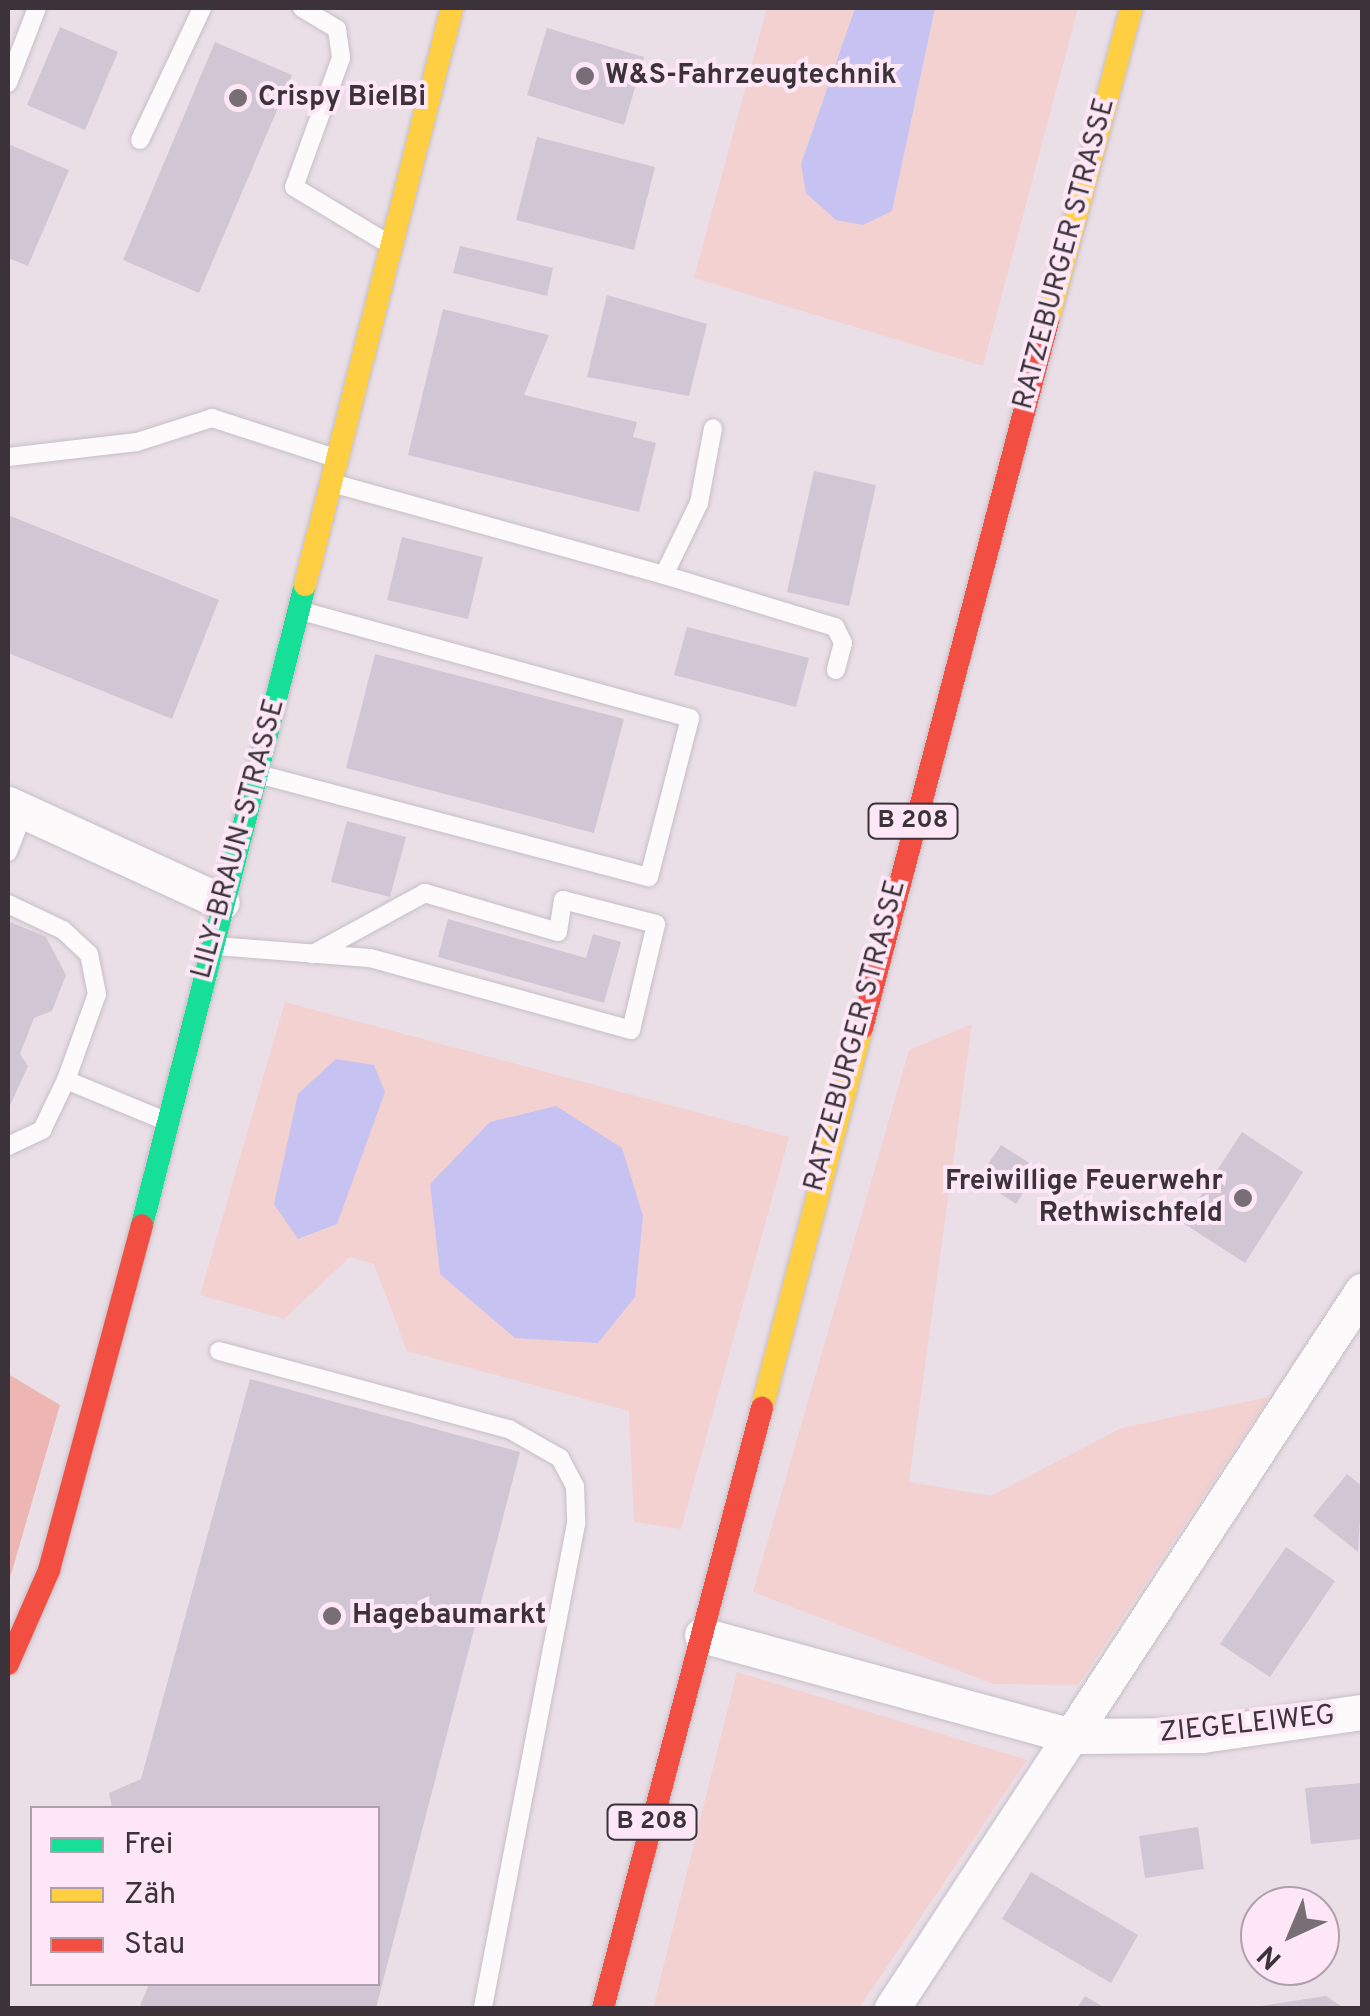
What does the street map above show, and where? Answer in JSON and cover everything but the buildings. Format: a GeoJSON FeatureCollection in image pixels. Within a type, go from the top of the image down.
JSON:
{"type":"FeatureCollection","features":[{"type":"Feature","properties":{"kind":"main road","name":"LILY-BRAUN-STRASSE"},"geometry":{"type":"LineString","coordinates":[[8,1664],[50,1570],[452,8]]}},
{"type":"Feature","properties":{"kind":"main road","name":"RATZEBURGER STRASSE"},"geometry":{"type":"LineString","coordinates":[[603,2008],[1131,8]]}},
{"type":"Feature","properties":{"kind":"street"},"geometry":{"type":"LineString","coordinates":[[16,808],[222,902]]}},
{"type":"Feature","properties":{"kind":"street"},"geometry":{"type":"LineString","coordinates":[[892,2008],[1362,1290]]}},
{"type":"Feature","properties":{"kind":"street","name":"ZIEGELEIWEG"},"geometry":{"type":"LineString","coordinates":[[702,1636],[1071,1736],[1202,1735],[1362,1712]]}},
{"type":"Feature","properties":{"kind":"lane"},"geometry":{"type":"LineString","coordinates":[[8,82],[37,8]]}},
{"type":"Feature","properties":{"kind":"lane"},"geometry":{"type":"LineString","coordinates":[[140,140],[202,8]]}},
{"type":"Feature","properties":{"kind":"lane"},"geometry":{"type":"LineString","coordinates":[[302,8],[337,29],[341,58],[294,187],[392,246]]}},
{"type":"Feature","properties":{"kind":"lane"},"geometry":{"type":"LineString","coordinates":[[8,457],[137,442],[212,418],[338,459]]}},
{"type":"Feature","properties":{"kind":"lane"},"geometry":{"type":"LineString","coordinates":[[664,575],[699,503],[713,428]]}},
{"type":"Feature","properties":{"kind":"lane"},"geometry":{"type":"LineString","coordinates":[[332,483],[835,627],[843,643],[836,670]]}},
{"type":"Feature","properties":{"kind":"lane"},"geometry":{"type":"LineString","coordinates":[[256,773],[649,877],[690,718],[299,610]]}},
{"type":"Feature","properties":{"kind":"lane"},"geometry":{"type":"LineString","coordinates":[[8,852],[16,808]]}},
{"type":"Feature","properties":{"kind":"lane"},"geometry":{"type":"LineString","coordinates":[[211,945],[313,954],[370,958],[631,1030],[656,924],[563,900],[558,932],[425,893],[313,954]]}},
{"type":"Feature","properties":{"kind":"lane"},"geometry":{"type":"LineString","coordinates":[[8,904],[63,930],[89,954],[97,994],[66,1080],[42,1130],[8,1146]]}},
{"type":"Feature","properties":{"kind":"lane"},"geometry":{"type":"LineString","coordinates":[[66,1080],[166,1121]]}},
{"type":"Feature","properties":{"kind":"lane"},"geometry":{"type":"LineString","coordinates":[[219,1351],[509,1429],[560,1458],[574,1486],[576,1524],[482,2008]]}},
{"type":"Feature","properties":{"kind":"shaded area"},"geometry":{"type":"Polygon","coordinates":[[[767,8],[855,8],[801,164],[892,211],[935,8],[1078,8],[983,366],[694,278],[767,8]]]}},
{"type":"Feature","properties":{"kind":"shaded area"},"geometry":{"type":"Polygon","coordinates":[[[855,8],[935,8],[892,211],[863,225],[836,220],[806,193],[801,164],[855,8]]]}},
{"type":"Feature","properties":{"kind":"shaded area"},"geometry":{"type":"Polygon","coordinates":[[[285,1002],[789,1137],[681,1529],[634,1522],[629,1411],[407,1351],[374,1264],[350,1257],[284,1319],[200,1295],[285,1002]]]}},
{"type":"Feature","properties":{"kind":"shaded area"},"geometry":{"type":"Polygon","coordinates":[[[972,1024],[909,1482],[991,1496],[1121,1428],[1269,1397],[1078,1685],[994,1684],[753,1592],[909,1050],[972,1024]]]}},
{"type":"Feature","properties":{"kind":"shaded area"},"geometry":{"type":"Polygon","coordinates":[[[336,1059],[374,1065],[385,1092],[337,1224],[298,1239],[274,1204],[298,1094],[336,1059]]]}},
{"type":"Feature","properties":{"kind":"shaded area"},"geometry":{"type":"Polygon","coordinates":[[[556,1106],[622,1148],[643,1216],[635,1297],[598,1343],[515,1338],[440,1274],[430,1184],[490,1122],[556,1106]]]}},
{"type":"Feature","properties":{"kind":"shaded area"},"geometry":{"type":"Polygon","coordinates":[[[8,1374],[60,1405],[8,1585],[8,1374]]]}},
{"type":"Feature","properties":{"kind":"shaded area"},"geometry":{"type":"Polygon","coordinates":[[[737,1672],[1027,1760],[859,2008],[653,2008],[737,1672]]]}},
{"type":"Feature","properties":{"kind":"traffic: fast"},"geometry":{"type":"LineString","coordinates":[[142,1225],[305,585]]}},
{"type":"Feature","properties":{"kind":"traffic: slow"},"geometry":{"type":"LineString","coordinates":[[305,585],[452,8]]}},
{"type":"Feature","properties":{"kind":"traffic: slow"},"geometry":{"type":"LineString","coordinates":[[1048,321],[1131,8]]}},
{"type":"Feature","properties":{"kind":"traffic: slow"},"geometry":{"type":"LineString","coordinates":[[762,1408],[862,1028]]}},
{"type":"Feature","properties":{"kind":"traffic: jam"},"geometry":{"type":"LineString","coordinates":[[862,1028],[1048,321]]}},
{"type":"Feature","properties":{"kind":"traffic: jam"},"geometry":{"type":"LineString","coordinates":[[8,1664],[49,1570],[142,1225]]}},
{"type":"Feature","properties":{"kind":"traffic: jam"},"geometry":{"type":"LineString","coordinates":[[603,2008],[762,1408]]}},
{"type":"Feature","properties":{"kind":"place","name":"W&S-Fahrzeugtechnik"},"geometry":{"type":"Point","coordinates":[585,76]}},
{"type":"Feature","properties":{"kind":"place","name":"Crispy BielBi"},"geometry":{"type":"Point","coordinates":[238,98]}},
{"type":"Feature","properties":{"kind":"place","name":"Freiwillige Feuerwehr Rethwischfeld"},"geometry":{"type":"Point","coordinates":[1243,1198]}},
{"type":"Feature","properties":{"kind":"place","name":"Hagebaumarkt"},"geometry":{"type":"Point","coordinates":[332,1616]}}]}
